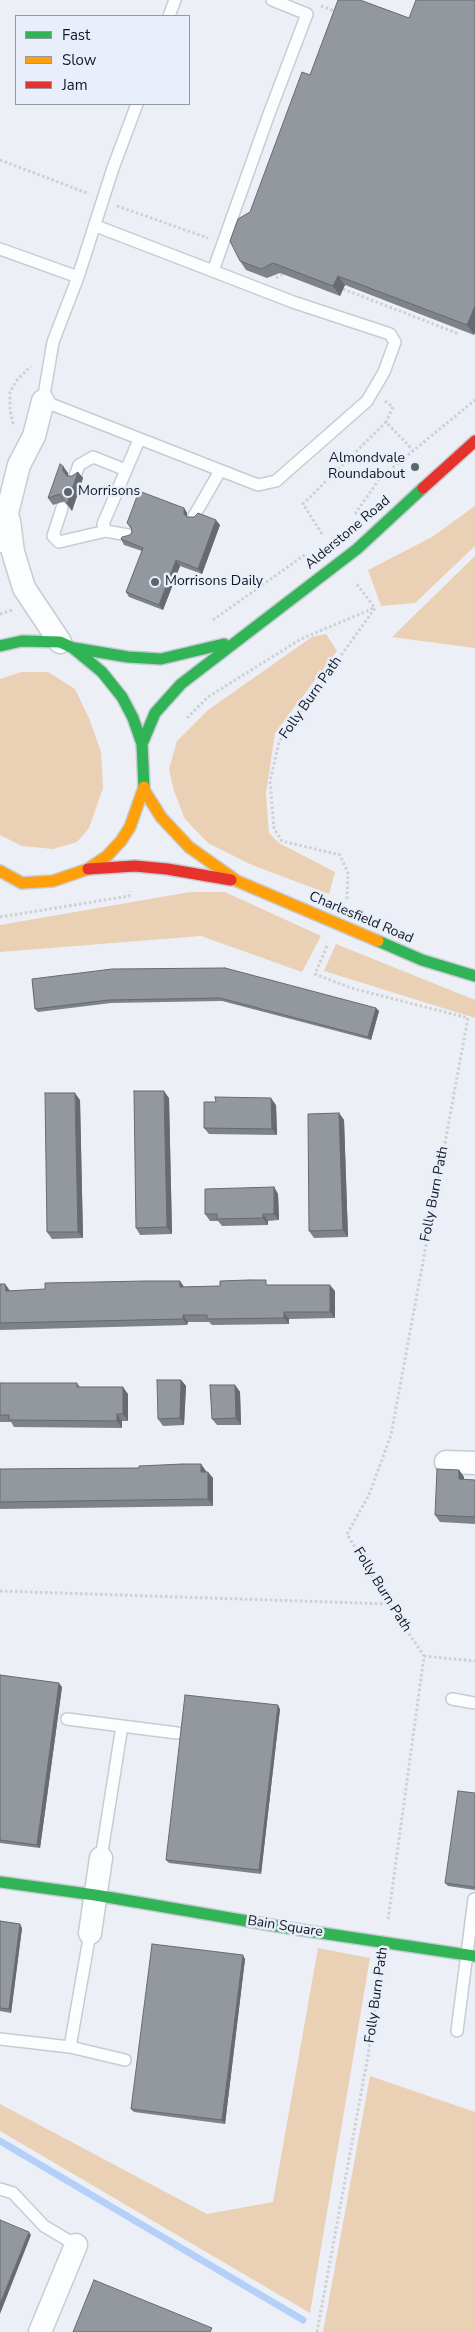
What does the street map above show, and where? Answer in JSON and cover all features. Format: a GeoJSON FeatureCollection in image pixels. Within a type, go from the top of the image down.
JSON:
{"type":"FeatureCollection","features":[{"type":"Feature","properties":{"kind":"street"},"geometry":{"type":"LineString","coordinates":[[0,541],[19,465],[34,436],[43,402]]}},
{"type":"Feature","properties":{"kind":"street","name":"Alderstone Road"},"geometry":{"type":"LineString","coordinates":[[142,744],[155,713],[181,684],[234,640],[358,549],[475,441]]}},
{"type":"Feature","properties":{"kind":"street"},"geometry":{"type":"LineString","coordinates":[[7,510],[13,552],[24,588],[67,645],[102,672],[122,697],[133,718],[142,744],[144,790],[130,826],[121,841],[107,856],[88,870],[53,881],[22,883],[8,889]]}},
{"type":"Feature","properties":{"kind":"street","name":"Alderstone Road"},"geometry":{"type":"LineString","coordinates":[[67,645],[128,657],[161,659],[234,640]]}},
{"type":"Feature","properties":{"kind":"street"},"geometry":{"type":"LineString","coordinates":[[0,646],[22,641],[67,645]]}},
{"type":"Feature","properties":{"kind":"street","name":"Charlesfield Road"},"geometry":{"type":"LineString","coordinates":[[144,790],[161,817],[189,847],[237,881],[422,960],[475,976]]}},
{"type":"Feature","properties":{"kind":"street","name":"Charlesfield Road"},"geometry":{"type":"LineString","coordinates":[[88,870],[135,866],[167,869],[237,881]]}},
{"type":"Feature","properties":{"kind":"street"},"geometry":{"type":"LineString","coordinates":[[0,871],[22,883]]}},
{"type":"Feature","properties":{"kind":"street"},"geometry":{"type":"LineString","coordinates":[[446,1462],[475,1463]]}},
{"type":"Feature","properties":{"kind":"street"},"geometry":{"type":"LineString","coordinates":[[90,1933],[101,1858]]}},
{"type":"Feature","properties":{"kind":"street","name":"Bain Square"},"geometry":{"type":"LineString","coordinates":[[0,1882],[95,1895],[471,1956]]}},
{"type":"Feature","properties":{"kind":"street"},"geometry":{"type":"LineString","coordinates":[[40,2332],[76,2245]]}},
{"type":"Feature","properties":{"kind":"lane"},"geometry":{"type":"LineString","coordinates":[[169,15],[175,0]]}},
{"type":"Feature","properties":{"kind":"lane"},"geometry":{"type":"LineString","coordinates":[[213,271],[307,14],[272,0]]}},
{"type":"Feature","properties":{"kind":"lane"},"geometry":{"type":"LineString","coordinates":[[96,226],[294,302],[390,334],[395,342],[384,372],[367,401],[276,481],[258,485],[139,440],[98,421],[43,402],[53,342],[96,226],[113,168],[137,105]]}},
{"type":"Feature","properties":{"kind":"lane"},"geometry":{"type":"LineString","coordinates":[[0,249],[78,277]]}},
{"type":"Feature","properties":{"kind":"lane"},"geometry":{"type":"LineString","coordinates":[[106,531],[103,524],[139,440]]}},
{"type":"Feature","properties":{"kind":"lane"},"geometry":{"type":"LineString","coordinates":[[75,476],[79,465],[93,458],[126,470]]}},
{"type":"Feature","properties":{"kind":"lane"},"geometry":{"type":"LineString","coordinates":[[194,516],[220,471]]}},
{"type":"Feature","properties":{"kind":"lane"},"geometry":{"type":"LineString","coordinates":[[62,508],[53,536],[59,542],[106,531],[128,535]]}},
{"type":"Feature","properties":{"kind":"lane"},"geometry":{"type":"LineString","coordinates":[[452,1699],[475,1703]]}},
{"type":"Feature","properties":{"kind":"lane"},"geometry":{"type":"LineString","coordinates":[[67,1719],[177,1733]]}},
{"type":"Feature","properties":{"kind":"lane"},"geometry":{"type":"LineString","coordinates":[[101,1858],[122,1726]]}},
{"type":"Feature","properties":{"kind":"lane"},"geometry":{"type":"LineString","coordinates":[[457,2031],[471,1956],[474,1898]]}},
{"type":"Feature","properties":{"kind":"lane"},"geometry":{"type":"LineString","coordinates":[[70,2047],[90,1933]]}},
{"type":"Feature","properties":{"kind":"lane"},"geometry":{"type":"LineString","coordinates":[[0,2039],[70,2047],[125,2060]]}},
{"type":"Feature","properties":{"kind":"lane"},"geometry":{"type":"LineString","coordinates":[[0,2188],[12,2193],[44,2226],[76,2245]]}},
{"type":"Feature","properties":{"kind":"path"},"geometry":{"type":"LineString","coordinates":[[313,3],[341,13]]}},
{"type":"Feature","properties":{"kind":"path"},"geometry":{"type":"LineString","coordinates":[[0,160],[88,193],[85,200],[102,206],[120,206],[223,243]]}},
{"type":"Feature","properties":{"kind":"path"},"geometry":{"type":"LineString","coordinates":[[274,279],[283,274]]}},
{"type":"Feature","properties":{"kind":"path"},"geometry":{"type":"LineString","coordinates":[[343,289],[459,334]]}},
{"type":"Feature","properties":{"kind":"path"},"geometry":{"type":"LineString","coordinates":[[13,426],[10,410],[10,392],[17,380],[31,367],[32,358]]}},
{"type":"Feature","properties":{"kind":"path"},"geometry":{"type":"LineString","coordinates":[[355,515],[380,478],[475,400]]}},
{"type":"Feature","properties":{"kind":"path"},"geometry":{"type":"LineString","coordinates":[[322,534],[303,504],[386,422],[413,450]]}},
{"type":"Feature","properties":{"kind":"path"},"geometry":{"type":"LineString","coordinates":[[210,622],[312,550]]}},
{"type":"Feature","properties":{"kind":"path"},"geometry":{"type":"LineString","coordinates":[[182,723],[208,697],[301,639],[375,608],[356,583]]}},
{"type":"Feature","properties":{"kind":"path","name":"Folly Burn Path"},"geometry":{"type":"LineString","coordinates":[[347,899],[348,873],[340,855],[282,841],[274,829],[270,780],[279,742],[375,608]]}},
{"type":"Feature","properties":{"kind":"path","name":"Folly Burn Path"},"geometry":{"type":"LineString","coordinates":[[317,2332],[368,2056],[424,1656],[389,1604],[347,1534],[369,1495],[391,1435],[468,1018],[350,988],[315,974],[328,942]]}},
{"type":"Feature","properties":{"kind":"path"},"geometry":{"type":"LineString","coordinates":[[0,1591],[389,1604]]}},
{"type":"Feature","properties":{"kind":"path"},"geometry":{"type":"LineString","coordinates":[[424,1656],[475,1661]]}},
{"type":"Feature","properties":{"kind":"shaded area"},"geometry":{"type":"Polygon","coordinates":[[[475,506],[475,546],[415,603],[381,606],[368,570],[432,537],[475,506]]]}},
{"type":"Feature","properties":{"kind":"shaded area"},"geometry":{"type":"Polygon","coordinates":[[[475,556],[475,648],[392,637],[475,556]]]}},
{"type":"Feature","properties":{"kind":"shaded area"},"geometry":{"type":"Polygon","coordinates":[[[326,634],[337,651],[275,733],[266,794],[269,833],[279,843],[335,872],[329,894],[252,865],[208,843],[185,819],[174,791],[169,769],[177,741],[208,710],[312,637],[326,634]]]}},
{"type":"Feature","properties":{"kind":"shaded area"},"geometry":{"type":"Polygon","coordinates":[[[21,672],[48,672],[75,689],[89,718],[101,752],[103,788],[89,828],[77,842],[53,849],[22,846],[0,835],[0,679],[21,672]]]}},
{"type":"Feature","properties":{"kind":"shaded area"},"geometry":{"type":"Polygon","coordinates":[[[190,892],[225,892],[321,936],[302,972],[201,936],[0,952],[0,925],[190,892]]]}},
{"type":"Feature","properties":{"kind":"shaded area"},"geometry":{"type":"Polygon","coordinates":[[[336,944],[475,1000],[475,1018],[324,971],[336,944]]]}},
{"type":"Feature","properties":{"kind":"shaded area"},"geometry":{"type":"Polygon","coordinates":[[[318,1948],[370,1958],[310,2313],[0,2131],[0,2104],[207,2214],[273,2202],[318,1948]]]}},
{"type":"Feature","properties":{"kind":"shaded area"},"geometry":{"type":"Polygon","coordinates":[[[370,2076],[475,2112],[475,2332],[323,2332],[370,2076]]]}},
{"type":"Feature","properties":{"kind":"building"},"geometry":{"type":"Polygon","coordinates":[[[338,0],[360,0],[409,18],[416,0],[475,0],[475,306],[467,325],[338,276],[333,286],[273,263],[261,269],[240,261],[230,241],[238,219],[250,212],[302,72],[310,75],[338,0]]]}},
{"type":"Feature","properties":{"kind":"building"},"geometry":{"type":"Polygon","coordinates":[[[60,464],[63,466],[63,471],[67,476],[72,476],[78,472],[67,504],[60,494],[48,498],[60,464]]]}},
{"type":"Feature","properties":{"kind":"building","name":"Morrisons"},"geometry":{"type":"Polygon","coordinates":[[[139,491],[184,508],[184,514],[187,517],[194,517],[198,513],[216,520],[198,569],[176,560],[159,605],[126,592],[143,548],[121,539],[132,532],[131,527],[127,523],[139,491]]]}},
{"type":"Feature","properties":{"kind":"building"},"geometry":{"type":"Polygon","coordinates":[[[225,968],[376,1008],[368,1037],[220,998],[109,1000],[35,1009],[32,979],[112,969],[225,968]]]}},
{"type":"Feature","properties":{"kind":"building"},"geometry":{"type":"Polygon","coordinates":[[[134,1091],[164,1091],[167,1227],[136,1228],[134,1091]]]}},
{"type":"Feature","properties":{"kind":"building"},"geometry":{"type":"Polygon","coordinates":[[[45,1093],[75,1093],[78,1232],[47,1232],[45,1093]]]}},
{"type":"Feature","properties":{"kind":"building"},"geometry":{"type":"Polygon","coordinates":[[[215,1097],[271,1098],[272,1129],[204,1128],[204,1102],[216,1102],[215,1097]]]}},
{"type":"Feature","properties":{"kind":"building"},"geometry":{"type":"Polygon","coordinates":[[[339,1113],[343,1230],[309,1231],[308,1114],[339,1113]]]}},
{"type":"Feature","properties":{"kind":"building"},"geometry":{"type":"Polygon","coordinates":[[[274,1187],[274,1214],[263,1214],[263,1218],[217,1219],[217,1214],[205,1214],[205,1189],[274,1187]]]}},
{"type":"Feature","properties":{"kind":"building"},"geometry":{"type":"Polygon","coordinates":[[[266,1280],[266,1285],[330,1285],[330,1312],[284,1312],[284,1318],[207,1319],[207,1315],[183,1315],[183,1319],[0,1323],[0,1284],[5,1284],[6,1291],[45,1289],[45,1283],[180,1281],[180,1287],[220,1286],[220,1281],[266,1280]]]}},
{"type":"Feature","properties":{"kind":"building"},"geometry":{"type":"Polygon","coordinates":[[[157,1380],[181,1380],[180,1418],[158,1419],[157,1380]]]}},
{"type":"Feature","properties":{"kind":"building"},"geometry":{"type":"Polygon","coordinates":[[[0,1383],[77,1383],[77,1387],[123,1387],[123,1414],[117,1414],[117,1421],[9,1420],[9,1415],[0,1415],[0,1383]]]}},
{"type":"Feature","properties":{"kind":"building"},"geometry":{"type":"Polygon","coordinates":[[[210,1385],[235,1385],[236,1418],[212,1419],[210,1385]]]}},
{"type":"Feature","properties":{"kind":"building"},"geometry":{"type":"Polygon","coordinates":[[[201,1464],[201,1472],[208,1472],[208,1499],[0,1502],[0,1469],[139,1468],[139,1466],[201,1464]]]}},
{"type":"Feature","properties":{"kind":"building"},"geometry":{"type":"Polygon","coordinates":[[[437,1469],[459,1470],[459,1479],[475,1480],[475,1517],[435,1515],[437,1469]]]}},
{"type":"Feature","properties":{"kind":"building"},"geometry":{"type":"Polygon","coordinates":[[[0,1675],[59,1683],[37,1845],[0,1840],[0,1675]]]}},
{"type":"Feature","properties":{"kind":"building"},"geometry":{"type":"Polygon","coordinates":[[[185,1695],[278,1705],[259,1870],[166,1860],[185,1695]]]}},
{"type":"Feature","properties":{"kind":"building"},"geometry":{"type":"Polygon","coordinates":[[[458,1791],[475,1793],[475,1887],[445,1883],[458,1791]]]}},
{"type":"Feature","properties":{"kind":"building"},"geometry":{"type":"Polygon","coordinates":[[[0,1921],[20,1924],[9,2009],[0,2008],[0,1921]]]}},
{"type":"Feature","properties":{"kind":"building"},"geometry":{"type":"Polygon","coordinates":[[[152,1944],[243,1955],[222,2120],[131,2109],[152,1944]]]}},
{"type":"Feature","properties":{"kind":"building"},"geometry":{"type":"Polygon","coordinates":[[[0,2220],[29,2232],[0,2304],[0,2220]]]}},
{"type":"Feature","properties":{"kind":"building"},"geometry":{"type":"Polygon","coordinates":[[[94,2280],[212,2328],[210,2332],[73,2332],[94,2280]]]}},
{"type":"Feature","properties":{"kind":"waterway"},"geometry":{"type":"LineString","coordinates":[[0,2141],[303,2320]]}},
{"type":"Feature","properties":{"kind":"traffic: fast"},"geometry":{"type":"LineString","coordinates":[[142,744],[155,713],[181,684],[357,549],[423,488]]}},
{"type":"Feature","properties":{"kind":"traffic: fast"},"geometry":{"type":"LineString","coordinates":[[0,646],[22,641],[60,642],[73,648],[102,672],[122,697],[133,718],[142,744],[144,787]]}},
{"type":"Feature","properties":{"kind":"traffic: fast"},"geometry":{"type":"LineString","coordinates":[[74,648],[128,657],[161,659],[224,644]]}},
{"type":"Feature","properties":{"kind":"traffic: fast"},"geometry":{"type":"LineString","coordinates":[[378,941],[422,960],[475,976]]}},
{"type":"Feature","properties":{"kind":"traffic: fast"},"geometry":{"type":"LineString","coordinates":[[0,1882],[95,1895],[288,1928],[475,1956]]}},
{"type":"Feature","properties":{"kind":"traffic: slow"},"geometry":{"type":"LineString","coordinates":[[0,871],[22,883],[53,881],[88,869],[107,856],[121,841],[130,827],[144,787]]}},
{"type":"Feature","properties":{"kind":"traffic: slow"},"geometry":{"type":"LineString","coordinates":[[144,790],[161,817],[189,847],[237,881],[378,941]]}},
{"type":"Feature","properties":{"kind":"traffic: jam"},"geometry":{"type":"LineString","coordinates":[[423,488],[475,441]]}},
{"type":"Feature","properties":{"kind":"traffic: jam"},"geometry":{"type":"LineString","coordinates":[[88,869],[135,866],[167,869],[231,880]]}},
{"type":"Feature","properties":{"kind":"place","name":"Almondvale Roundabout"},"geometry":{"type":"Point","coordinates":[415,467]}},
{"type":"Feature","properties":{"kind":"place","name":"Morrisons"},"geometry":{"type":"Point","coordinates":[68,492]}},
{"type":"Feature","properties":{"kind":"place","name":"Morrisons Daily"},"geometry":{"type":"Point","coordinates":[155,582]}}]}
